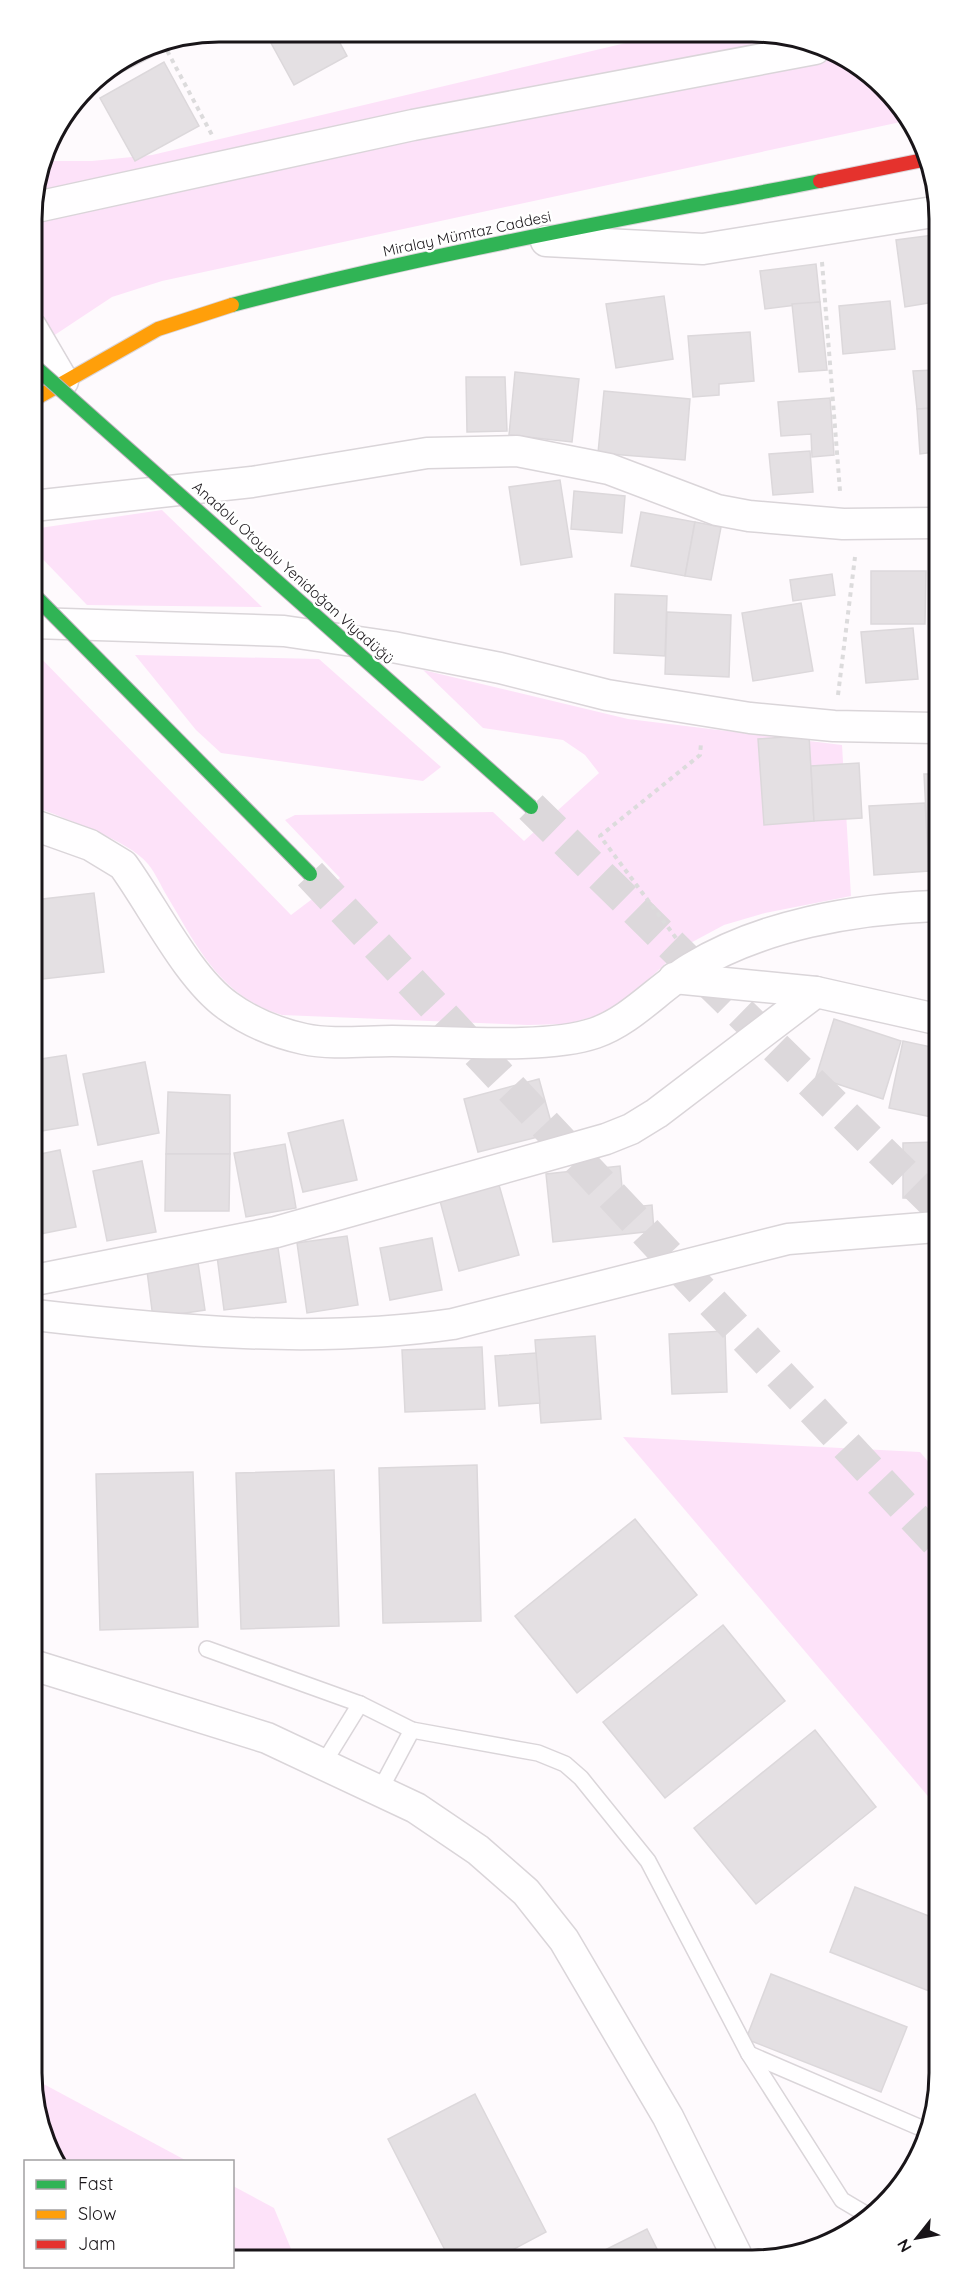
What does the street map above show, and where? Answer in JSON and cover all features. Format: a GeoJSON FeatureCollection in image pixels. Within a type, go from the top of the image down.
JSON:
{"type":"FeatureCollection","features":[{"type":"Feature","properties":{"kind":"main road","name":"Miralay Mümtaz Caddesi"},"geometry":{"type":"LineString","coordinates":[[42,394],[158,329],[193,316],[327,281],[918,161]]}},
{"type":"Feature","properties":{"kind":"main road","name":"Anadolu Otoyolu Yenidoğan Viyadüğü"},"geometry":{"type":"LineString","coordinates":[[42,373],[531,807]]}},
{"type":"Feature","properties":{"kind":"main road"},"geometry":{"type":"LineString","coordinates":[[42,603],[310,874]]}},
{"type":"Feature","properties":{"kind":"street"},"geometry":{"type":"LineString","coordinates":[[42,206],[781,44]]}},
{"type":"Feature","properties":{"kind":"street"},"geometry":{"type":"LineString","coordinates":[[520,240],[703,249],[928,213]]}},
{"type":"Feature","properties":{"kind":"street"},"geometry":{"type":"LineString","coordinates":[[42,345],[63,381]]}},
{"type":"Feature","properties":{"kind":"street"},"geometry":{"type":"LineString","coordinates":[[42,505],[252,482],[427,453],[517,451],[609,469],[717,510],[785,520],[851,524],[929,523]]}},
{"type":"Feature","properties":{"kind":"street"},"geometry":{"type":"LineString","coordinates":[[42,623],[284,631],[404,649],[501,668],[607,694],[750,718],[834,726],[929,728]]}},
{"type":"Feature","properties":{"kind":"street"},"geometry":{"type":"LineString","coordinates":[[42,828],[107,853],[123,866],[191,968],[226,1005],[264,1027],[306,1039],[500,1042],[565,1040],[595,1033],[626,1018],[686,971],[745,941],[788,929],[867,913],[929,907]]}},
{"type":"Feature","properties":{"kind":"street"},"geometry":{"type":"LineString","coordinates":[[686,971],[816,992],[929,1017]]}},
{"type":"Feature","properties":{"kind":"street"},"geometry":{"type":"LineString","coordinates":[[42,1279],[276,1232],[606,1139],[631,1129],[657,1113],[816,992]]}},
{"type":"Feature","properties":{"kind":"street"},"geometry":{"type":"LineString","coordinates":[[42,1316],[107,1323],[288,1334],[373,1334],[465,1322],[788,1239],[929,1228]]}},
{"type":"Feature","properties":{"kind":"street"},"geometry":{"type":"LineString","coordinates":[[42,1668],[267,1738],[416,1808],[478,1850],[526,1892],[564,1940],[668,2117],[734,2250]]}},
{"type":"Feature","properties":{"kind":"lane"},"geometry":{"type":"LineString","coordinates":[[207,1649],[360,1704],[412,1730],[538,1753],[565,1764],[581,1778],[648,1861],[749,2054],[842,2200],[862,2212]]}},
{"type":"Feature","properties":{"kind":"lane"},"geometry":{"type":"LineString","coordinates":[[323,1764],[360,1704]]}},
{"type":"Feature","properties":{"kind":"lane"},"geometry":{"type":"LineString","coordinates":[[380,1790],[412,1730]]}},
{"type":"Feature","properties":{"kind":"lane"},"geometry":{"type":"LineString","coordinates":[[749,2054],[920,2127]]}},
{"type":"Feature","properties":{"kind":"path"},"geometry":{"type":"LineString","coordinates":[[167,50],[228,165]]}},
{"type":"Feature","properties":{"kind":"path"},"geometry":{"type":"LineString","coordinates":[[820,232],[851,524],[834,726]]}},
{"type":"Feature","properties":{"kind":"path"},"geometry":{"type":"LineString","coordinates":[[686,971],[600,836],[700,755],[704,710]]}},
{"type":"Feature","properties":{"kind":"shaded area"},"geometry":{"type":"Polygon","coordinates":[[[630,42],[763,42],[809,51],[830,60],[869,86],[885,102],[900,122],[162,281],[112,297],[42,343],[42,208],[48,173],[53,161],[92,161],[152,155],[630,42]]]}},
{"type":"Feature","properties":{"kind":"shaded area"},"geometry":{"type":"Polygon","coordinates":[[[162,510],[262,607],[87,605],[42,558],[42,528],[162,510]]]}},
{"type":"Feature","properties":{"kind":"shaded area"},"geometry":{"type":"Polygon","coordinates":[[[135,655],[319,659],[441,767],[423,781],[221,753],[196,730],[135,655]]]}},
{"type":"Feature","properties":{"kind":"shaded area"},"geometry":{"type":"Polygon","coordinates":[[[42,659],[291,915],[340,878],[285,820],[295,815],[493,812],[524,841],[599,773],[585,755],[563,740],[483,728],[423,670],[628,719],[842,745],[851,896],[765,913],[724,925],[683,947],[632,995],[599,1015],[567,1024],[528,1025],[282,1015],[242,996],[213,968],[189,934],[154,872],[139,855],[78,824],[42,809],[42,659]]]}},
{"type":"Feature","properties":{"kind":"shaded area"},"geometry":{"type":"Polygon","coordinates":[[[623,1437],[920,1452],[929,1463],[929,1797],[623,1437]]]}},
{"type":"Feature","properties":{"kind":"shaded area"},"geometry":{"type":"Polygon","coordinates":[[[43,2084],[185,2160],[66,2160],[48,2119],[43,2084]]]}},
{"type":"Feature","properties":{"kind":"shaded area"},"geometry":{"type":"Polygon","coordinates":[[[234,2187],[274,2208],[292,2250],[234,2250],[234,2187]]]}},
{"type":"Feature","properties":{"kind":"building"},"geometry":{"type":"Polygon","coordinates":[[[270,42],[339,42],[347,56],[294,85],[270,42]]]}},
{"type":"Feature","properties":{"kind":"building"},"geometry":{"type":"Polygon","coordinates":[[[161,52],[118,74],[141,60],[161,52]]]}},
{"type":"Feature","properties":{"kind":"building"},"geometry":{"type":"Polygon","coordinates":[[[164,62],[199,126],[135,161],[100,98],[164,62]]]}},
{"type":"Feature","properties":{"kind":"building"},"geometry":{"type":"Polygon","coordinates":[[[929,236],[929,303],[905,307],[896,240],[929,236]]]}},
{"type":"Feature","properties":{"kind":"building"},"geometry":{"type":"Polygon","coordinates":[[[816,264],[820,302],[765,309],[760,271],[816,264]]]}},
{"type":"Feature","properties":{"kind":"building"},"geometry":{"type":"Polygon","coordinates":[[[664,296],[673,359],[616,368],[606,304],[664,296]]]}},
{"type":"Feature","properties":{"kind":"building"},"geometry":{"type":"Polygon","coordinates":[[[890,301],[895,349],[843,354],[839,306],[890,301]]]}},
{"type":"Feature","properties":{"kind":"building"},"geometry":{"type":"Polygon","coordinates":[[[820,302],[827,370],[799,372],[792,304],[820,302]]]}},
{"type":"Feature","properties":{"kind":"building"},"geometry":{"type":"Polygon","coordinates":[[[750,332],[754,381],[719,384],[719,395],[693,397],[688,336],[750,332]]]}},
{"type":"Feature","properties":{"kind":"building"},"geometry":{"type":"Polygon","coordinates":[[[929,370],[929,408],[917,409],[913,371],[929,370]]]}},
{"type":"Feature","properties":{"kind":"building"},"geometry":{"type":"Polygon","coordinates":[[[515,372],[579,379],[572,442],[509,435],[515,372]]]}},
{"type":"Feature","properties":{"kind":"building"},"geometry":{"type":"Polygon","coordinates":[[[466,377],[505,377],[507,431],[467,432],[466,377]]]}},
{"type":"Feature","properties":{"kind":"building"},"geometry":{"type":"Polygon","coordinates":[[[604,391],[690,399],[685,460],[598,453],[604,391]]]}},
{"type":"Feature","properties":{"kind":"building"},"geometry":{"type":"Polygon","coordinates":[[[830,398],[834,455],[812,457],[811,434],[781,436],[778,402],[830,398]]]}},
{"type":"Feature","properties":{"kind":"building"},"geometry":{"type":"Polygon","coordinates":[[[929,408],[929,453],[920,454],[917,409],[929,408]]]}},
{"type":"Feature","properties":{"kind":"building"},"geometry":{"type":"Polygon","coordinates":[[[810,451],[813,492],[773,495],[769,454],[810,451]]]}},
{"type":"Feature","properties":{"kind":"building"},"geometry":{"type":"Polygon","coordinates":[[[560,480],[572,557],[521,565],[509,487],[560,480]]]}},
{"type":"Feature","properties":{"kind":"building"},"geometry":{"type":"Polygon","coordinates":[[[574,491],[625,496],[622,533],[571,529],[574,491]]]}},
{"type":"Feature","properties":{"kind":"building"},"geometry":{"type":"Polygon","coordinates":[[[641,512],[695,522],[685,576],[631,566],[641,512]]]}},
{"type":"Feature","properties":{"kind":"building"},"geometry":{"type":"Polygon","coordinates":[[[695,522],[721,527],[711,580],[685,576],[695,522]]]}},
{"type":"Feature","properties":{"kind":"building"},"geometry":{"type":"Polygon","coordinates":[[[871,571],[926,571],[925,624],[871,624],[871,571]]]}},
{"type":"Feature","properties":{"kind":"building"},"geometry":{"type":"Polygon","coordinates":[[[832,574],[835,595],[793,601],[790,580],[832,574]]]}},
{"type":"Feature","properties":{"kind":"building"},"geometry":{"type":"Polygon","coordinates":[[[615,594],[667,596],[665,656],[614,653],[615,594]]]}},
{"type":"Feature","properties":{"kind":"building"},"geometry":{"type":"Polygon","coordinates":[[[801,603],[813,671],[753,681],[742,613],[801,603]]]}},
{"type":"Feature","properties":{"kind":"building"},"geometry":{"type":"Polygon","coordinates":[[[667,612],[731,615],[729,677],[665,674],[667,612]]]}},
{"type":"Feature","properties":{"kind":"building"},"geometry":{"type":"Polygon","coordinates":[[[913,628],[918,679],[866,683],[861,632],[913,628]]]}},
{"type":"Feature","properties":{"kind":"building"},"geometry":{"type":"Polygon","coordinates":[[[809,735],[814,821],[764,825],[758,739],[809,735]]]}},
{"type":"Feature","properties":{"kind":"building"},"geometry":{"type":"Polygon","coordinates":[[[859,763],[862,818],[814,821],[811,766],[859,763]]]}},
{"type":"Feature","properties":{"kind":"building"},"geometry":{"type":"Polygon","coordinates":[[[924,774],[929,774],[929,871],[924,774]]]}},
{"type":"Feature","properties":{"kind":"building"},"geometry":{"type":"Polygon","coordinates":[[[925,803],[929,871],[874,875],[869,806],[925,803]]]}},
{"type":"Feature","properties":{"kind":"building"},"geometry":{"type":"Polygon","coordinates":[[[94,893],[104,972],[43,979],[42,899],[94,893]]]}},
{"type":"Feature","properties":{"kind":"building"},"geometry":{"type":"Polygon","coordinates":[[[834,1019],[901,1041],[883,1099],[816,1077],[834,1019]]]}},
{"type":"Feature","properties":{"kind":"building"},"geometry":{"type":"Polygon","coordinates":[[[903,1041],[929,1047],[929,1117],[889,1108],[903,1041]]]}},
{"type":"Feature","properties":{"kind":"building"},"geometry":{"type":"Polygon","coordinates":[[[66,1055],[78,1125],[42,1131],[42,1059],[66,1055]]]}},
{"type":"Feature","properties":{"kind":"building"},"geometry":{"type":"Polygon","coordinates":[[[145,1062],[159,1133],[98,1145],[83,1074],[145,1062]]]}},
{"type":"Feature","properties":{"kind":"building"},"geometry":{"type":"Polygon","coordinates":[[[539,1079],[554,1133],[478,1152],[464,1099],[539,1079]]]}},
{"type":"Feature","properties":{"kind":"building"},"geometry":{"type":"Polygon","coordinates":[[[168,1092],[230,1095],[230,1154],[166,1154],[168,1092]]]}},
{"type":"Feature","properties":{"kind":"building"},"geometry":{"type":"Polygon","coordinates":[[[343,1120],[357,1180],[303,1192],[288,1133],[343,1120]]]}},
{"type":"Feature","properties":{"kind":"building"},"geometry":{"type":"Polygon","coordinates":[[[929,1142],[929,1198],[903,1198],[903,1143],[929,1142]]]}},
{"type":"Feature","properties":{"kind":"building"},"geometry":{"type":"Polygon","coordinates":[[[285,1144],[296,1208],[246,1217],[234,1153],[285,1144]]]}},
{"type":"Feature","properties":{"kind":"building"},"geometry":{"type":"Polygon","coordinates":[[[60,1150],[76,1227],[42,1234],[42,1154],[60,1150]]]}},
{"type":"Feature","properties":{"kind":"building"},"geometry":{"type":"Polygon","coordinates":[[[166,1154],[230,1154],[229,1211],[165,1211],[166,1154]]]}},
{"type":"Feature","properties":{"kind":"building"},"geometry":{"type":"Polygon","coordinates":[[[142,1161],[156,1232],[107,1241],[93,1171],[142,1161]]]}},
{"type":"Feature","properties":{"kind":"building"},"geometry":{"type":"Polygon","coordinates":[[[620,1166],[624,1208],[652,1205],[654,1231],[553,1242],[546,1174],[620,1166]]]}},
{"type":"Feature","properties":{"kind":"building"},"geometry":{"type":"Polygon","coordinates":[[[499,1185],[519,1255],[459,1271],[440,1201],[499,1185]]]}},
{"type":"Feature","properties":{"kind":"building"},"geometry":{"type":"Polygon","coordinates":[[[347,1236],[358,1305],[307,1313],[297,1243],[347,1236]]]}},
{"type":"Feature","properties":{"kind":"building"},"geometry":{"type":"Polygon","coordinates":[[[432,1238],[442,1290],[390,1300],[380,1248],[432,1238]]]}},
{"type":"Feature","properties":{"kind":"building"},"geometry":{"type":"Polygon","coordinates":[[[278,1248],[286,1302],[224,1310],[217,1256],[278,1248]]]}},
{"type":"Feature","properties":{"kind":"building"},"geometry":{"type":"Polygon","coordinates":[[[197,1256],[205,1310],[153,1318],[146,1263],[197,1256]]]}},
{"type":"Feature","properties":{"kind":"building"},"geometry":{"type":"Polygon","coordinates":[[[725,1331],[727,1392],[672,1394],[669,1334],[725,1331]]]}},
{"type":"Feature","properties":{"kind":"building"},"geometry":{"type":"Polygon","coordinates":[[[595,1336],[601,1419],[541,1423],[535,1340],[595,1336]]]}},
{"type":"Feature","properties":{"kind":"building"},"geometry":{"type":"Polygon","coordinates":[[[482,1347],[485,1409],[405,1412],[402,1350],[482,1347]]]}},
{"type":"Feature","properties":{"kind":"building"},"geometry":{"type":"Polygon","coordinates":[[[536,1353],[540,1403],[499,1406],[495,1356],[536,1353]]]}},
{"type":"Feature","properties":{"kind":"building"},"geometry":{"type":"Polygon","coordinates":[[[477,1465],[481,1621],[383,1623],[379,1468],[477,1465]]]}},
{"type":"Feature","properties":{"kind":"building"},"geometry":{"type":"Polygon","coordinates":[[[334,1470],[339,1626],[241,1629],[236,1473],[334,1470]]]}},
{"type":"Feature","properties":{"kind":"building"},"geometry":{"type":"Polygon","coordinates":[[[193,1472],[198,1627],[100,1630],[96,1474],[193,1472]]]}},
{"type":"Feature","properties":{"kind":"building"},"geometry":{"type":"Polygon","coordinates":[[[635,1519],[697,1595],[577,1693],[515,1616],[635,1519]]]}},
{"type":"Feature","properties":{"kind":"building"},"geometry":{"type":"Polygon","coordinates":[[[723,1625],[785,1701],[665,1798],[603,1722],[723,1625]]]}},
{"type":"Feature","properties":{"kind":"building"},"geometry":{"type":"Polygon","coordinates":[[[815,1730],[876,1807],[756,1904],[694,1828],[815,1730]]]}},
{"type":"Feature","properties":{"kind":"building"},"geometry":{"type":"Polygon","coordinates":[[[855,1887],[929,1916],[929,1991],[830,1952],[855,1887]]]}},
{"type":"Feature","properties":{"kind":"building"},"geometry":{"type":"Polygon","coordinates":[[[771,1974],[907,2027],[881,2092],[746,2039],[771,1974]]]}},
{"type":"Feature","properties":{"kind":"building"},"geometry":{"type":"Polygon","coordinates":[[[475,2094],[546,2232],[512,2250],[445,2250],[388,2139],[475,2094]]]}},
{"type":"Feature","properties":{"kind":"building"},"geometry":{"type":"Polygon","coordinates":[[[647,2229],[658,2250],[605,2250],[647,2229]]]}},
{"type":"Feature","properties":{"kind":"tunnel"},"geometry":{"type":"LineString","coordinates":[[531,807],[929,1198]]}},
{"type":"Feature","properties":{"kind":"tunnel"},"geometry":{"type":"LineString","coordinates":[[310,874],[929,1533]]}},
{"type":"Feature","properties":{"kind":"traffic: fast"},"geometry":{"type":"LineString","coordinates":[[232,305],[452,253],[820,181]]}},
{"type":"Feature","properties":{"kind":"traffic: fast"},"geometry":{"type":"LineString","coordinates":[[42,373],[531,807]]}},
{"type":"Feature","properties":{"kind":"traffic: fast"},"geometry":{"type":"LineString","coordinates":[[42,603],[310,874]]}},
{"type":"Feature","properties":{"kind":"traffic: slow"},"geometry":{"type":"LineString","coordinates":[[42,395],[158,329],[232,305]]}},
{"type":"Feature","properties":{"kind":"traffic: jam"},"geometry":{"type":"LineString","coordinates":[[820,181],[918,161]]}}]}
